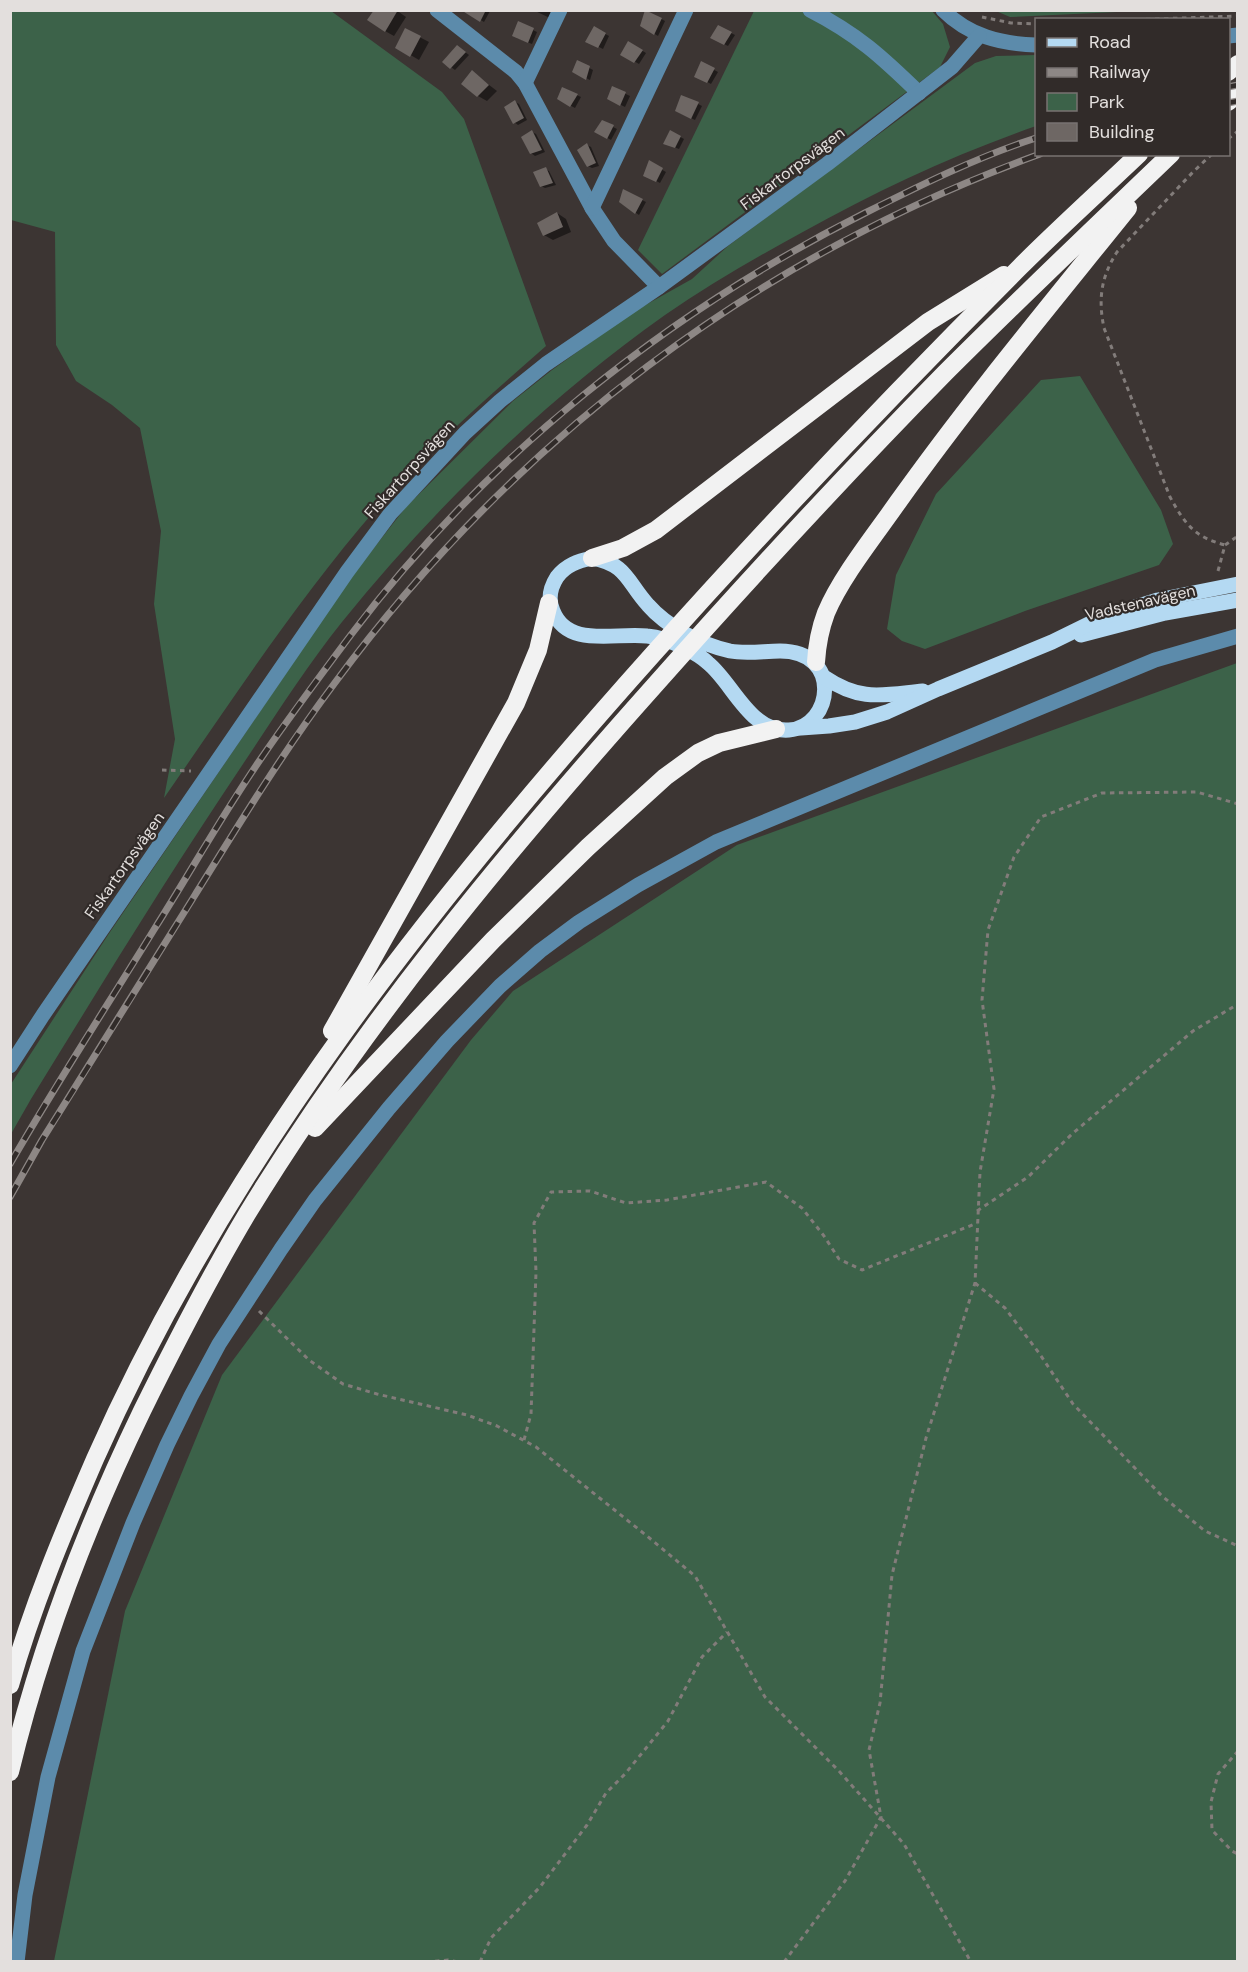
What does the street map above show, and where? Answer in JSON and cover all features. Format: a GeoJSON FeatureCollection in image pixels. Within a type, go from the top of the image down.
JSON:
{"type":"FeatureCollection","features":[{"type":"Feature","properties":{"kind":"highway"},"geometry":{"type":"LineString","coordinates":[[10,1685],[49,1570],[109,1428],[157,1330],[199,1253],[254,1162],[376,987],[432,914],[544,778],[714,587],[1023,264],[1137,156]]}},
{"type":"Feature","properties":{"kind":"highway"},"geometry":{"type":"LineString","coordinates":[[10,1772],[35,1677],[94,1514],[176,1342],[218,1264],[276,1168],[355,1052],[449,928],[561,792],[730,600],[944,375],[1049,270],[1169,156]]}},
{"type":"Feature","properties":{"kind":"highway"},"geometry":{"type":"LineString","coordinates":[[820,670],[817,644],[826,613],[840,587],[946,435],[1169,156]]}},
{"type":"Feature","properties":{"kind":"highway"},"geometry":{"type":"LineString","coordinates":[[592,558],[623,548],[656,530],[928,322],[1023,264]]}},
{"type":"Feature","properties":{"kind":"highway"},"geometry":{"type":"LineString","coordinates":[[288,1111],[516,703],[538,650],[549,603]]}},
{"type":"Feature","properties":{"kind":"highway"},"geometry":{"type":"LineString","coordinates":[[276,1168],[492,940],[588,847],[665,777],[698,753],[719,743],[776,729]]}},
{"type":"Feature","properties":{"kind":"main road","name":"Vadstenavägen"},"geometry":{"type":"LineString","coordinates":[[592,558],[608,561],[619,568],[648,606],[663,620],[694,638],[730,651],[797,652],[841,688],[862,695],[938,689]]}},
{"type":"Feature","properties":{"kind":"main road"},"geometry":{"type":"LineString","coordinates":[[592,558],[568,566],[558,576],[551,590],[549,603],[555,618],[574,633],[588,637],[645,635],[685,648],[708,662],[751,714],[776,729]]}},
{"type":"Feature","properties":{"kind":"main road","name":"Vadstenavägen"},"geometry":{"type":"LineString","coordinates":[[776,729],[829,726],[855,722],[887,712],[1052,642],[1103,616],[1158,600],[1238,584]]}},
{"type":"Feature","properties":{"kind":"main road","name":"Vadstenavägen"},"geometry":{"type":"LineString","coordinates":[[1052,642],[1165,613],[1238,600]]}},
{"type":"Feature","properties":{"kind":"main road"},"geometry":{"type":"LineString","coordinates":[[801,728],[814,716],[823,699],[820,670]]}},
{"type":"Feature","properties":{"kind":"street"},"geometry":{"type":"LineString","coordinates":[[437,10],[516,72],[525,83],[592,208],[614,241],[659,287]]}},
{"type":"Feature","properties":{"kind":"street"},"geometry":{"type":"LineString","coordinates":[[525,83],[560,10]]}},
{"type":"Feature","properties":{"kind":"street"},"geometry":{"type":"LineString","coordinates":[[592,208],[686,10]]}},
{"type":"Feature","properties":{"kind":"street"},"geometry":{"type":"LineString","coordinates":[[810,10],[856,36],[877,52],[919,93]]}},
{"type":"Feature","properties":{"kind":"street"},"geometry":{"type":"LineString","coordinates":[[943,10],[979,36],[1035,45]]}},
{"type":"Feature","properties":{"kind":"street","name":"Fiskartorpsvägen"},"geometry":{"type":"LineString","coordinates":[[10,1066],[347,572],[390,514],[465,433],[546,364],[742,228],[919,93],[952,67],[979,36]]}},
{"type":"Feature","properties":{"kind":"street"},"geometry":{"type":"LineString","coordinates":[[17,1962],[26,1895],[48,1777],[83,1651],[133,1523],[167,1445],[191,1396],[245,1302],[315,1200],[389,1108],[447,1041],[500,986],[540,951],[579,922],[638,885],[716,842],[1155,660],[1238,636]]}},
{"type":"Feature","properties":{"kind":"path"},"geometry":{"type":"LineString","coordinates":[[1183,18],[1238,16]]}},
{"type":"Feature","properties":{"kind":"path"},"geometry":{"type":"LineString","coordinates":[[965,27],[979,17],[1011,23],[1035,24]]}},
{"type":"Feature","properties":{"kind":"path"},"geometry":{"type":"LineString","coordinates":[[1210,156],[1117,252],[1103,279],[1101,311],[1104,328],[1154,460],[1178,511],[1193,531],[1209,541],[1225,545],[1238,536]]}},
{"type":"Feature","properties":{"kind":"path"},"geometry":{"type":"LineString","coordinates":[[162,770],[211,772]]}},
{"type":"Feature","properties":{"kind":"path"},"geometry":{"type":"LineString","coordinates":[[784,1962],[845,1881],[881,1817],[869,1750],[880,1703],[892,1575],[926,1438],[975,1283],[980,1172],[994,1089],[981,1000],[988,930],[1014,857],[1041,817],[1102,793],[1197,792],[1238,804]]}},
{"type":"Feature","properties":{"kind":"path"},"geometry":{"type":"LineString","coordinates":[[977,1211],[1028,1177],[1072,1134],[1193,1031],[1238,1004]]}},
{"type":"Feature","properties":{"kind":"path"},"geometry":{"type":"LineString","coordinates":[[524,1440],[531,1414],[536,1272],[534,1223],[551,1192],[590,1191],[626,1203],[667,1200],[766,1182],[802,1208],[839,1259],[862,1270],[977,1223]]}},
{"type":"Feature","properties":{"kind":"path"},"geometry":{"type":"LineString","coordinates":[[975,1283],[1005,1308],[1073,1404],[1162,1496],[1205,1532],[1238,1546]]}},
{"type":"Feature","properties":{"kind":"path"},"geometry":{"type":"LineString","coordinates":[[245,1302],[261,1312],[309,1360],[344,1384],[377,1394],[467,1414],[536,1447],[695,1576],[765,1697],[838,1770],[904,1845],[971,1962]]}},
{"type":"Feature","properties":{"kind":"path"},"geometry":{"type":"LineString","coordinates":[[480,1962],[491,1938],[540,1887],[586,1825],[606,1793],[625,1774],[668,1720],[702,1657],[727,1632]]}},
{"type":"Feature","properties":{"kind":"path"},"geometry":{"type":"LineString","coordinates":[[1238,1751],[1218,1774],[1211,1802],[1212,1830],[1232,1851],[1238,1854]]}},
{"type":"Feature","properties":{"kind":"path"},"geometry":{"type":"LineString","coordinates":[[426,1962],[448,1960],[459,1962]]}},
{"type":"Feature","properties":{"kind":"green space"},"geometry":{"type":"Polygon","coordinates":[[[10,11],[331,11],[442,92],[464,119],[546,346],[437,445],[347,543],[240,687],[164,798],[175,739],[154,604],[161,531],[140,428],[112,405],[76,381],[56,345],[55,232],[11,220],[10,11]]]}},
{"type":"Feature","properties":{"kind":"green space"},"geometry":{"type":"Polygon","coordinates":[[[754,11],[932,11],[943,24],[950,47],[940,67],[662,274],[638,250],[754,11]]]}},
{"type":"Feature","properties":{"kind":"green space"},"geometry":{"type":"Polygon","coordinates":[[[996,11],[1138,11],[1010,17],[996,11]]]}},
{"type":"Feature","properties":{"kind":"green space"},"geometry":{"type":"Polygon","coordinates":[[[1035,55],[1035,126],[945,161],[887,188],[784,242],[698,293],[620,348],[534,420],[453,497],[415,538],[342,622],[303,674],[215,805],[11,1134],[11,1084],[108,935],[352,576],[406,507],[513,401],[552,370],[633,312],[692,279],[728,246],[975,63],[996,56],[1035,55]]]}},
{"type":"Feature","properties":{"kind":"green space"},"geometry":{"type":"Polygon","coordinates":[[[1080,376],[1161,510],[1173,544],[1159,565],[1025,611],[925,649],[902,641],[887,629],[896,575],[936,494],[1041,380],[1080,376]]]}},
{"type":"Feature","properties":{"kind":"green space"},"geometry":{"type":"Polygon","coordinates":[[[1237,663],[1237,1961],[54,1961],[125,1611],[222,1375],[471,1040],[513,991],[737,845],[1237,663]]]}},
{"type":"Feature","properties":{"kind":"building"},"geometry":{"type":"Polygon","coordinates":[[[374,10],[398,10],[385,32],[367,20],[374,10]]]}},
{"type":"Feature","properties":{"kind":"building"},"geometry":{"type":"Polygon","coordinates":[[[461,10],[486,10],[480,22],[461,10]]]}},
{"type":"Feature","properties":{"kind":"building"},"geometry":{"type":"Polygon","coordinates":[[[645,10],[662,18],[654,35],[640,26],[645,10]]]}},
{"type":"Feature","properties":{"kind":"building"},"geometry":{"type":"Polygon","coordinates":[[[518,21],[534,28],[528,43],[512,36],[518,21]]]}},
{"type":"Feature","properties":{"kind":"building"},"geometry":{"type":"Polygon","coordinates":[[[718,25],[732,32],[724,45],[710,38],[718,25]]]}},
{"type":"Feature","properties":{"kind":"building"},"geometry":{"type":"Polygon","coordinates":[[[594,26],[606,33],[598,48],[585,42],[594,26]]]}},
{"type":"Feature","properties":{"kind":"building"},"geometry":{"type":"Polygon","coordinates":[[[405,28],[421,36],[410,57],[395,48],[405,28]]]}},
{"type":"Feature","properties":{"kind":"building"},"geometry":{"type":"Polygon","coordinates":[[[628,41],[643,50],[634,63],[620,55],[628,41]]]}},
{"type":"Feature","properties":{"kind":"building"},"geometry":{"type":"Polygon","coordinates":[[[457,45],[466,52],[450,69],[442,62],[457,45]]]}},
{"type":"Feature","properties":{"kind":"building"},"geometry":{"type":"Polygon","coordinates":[[[577,60],[590,66],[586,80],[572,72],[577,60]]]}},
{"type":"Feature","properties":{"kind":"building"},"geometry":{"type":"Polygon","coordinates":[[[701,61],[715,68],[707,83],[694,77],[701,61]]]}},
{"type":"Feature","properties":{"kind":"building"},"geometry":{"type":"Polygon","coordinates":[[[472,70],[489,85],[477,97],[461,84],[472,70]]]}},
{"type":"Feature","properties":{"kind":"building"},"geometry":{"type":"Polygon","coordinates":[[[612,86],[626,92],[620,106],[607,99],[612,86]]]}},
{"type":"Feature","properties":{"kind":"building"},"geometry":{"type":"Polygon","coordinates":[[[562,87],[578,94],[570,107],[557,99],[562,87]]]}},
{"type":"Feature","properties":{"kind":"building"},"geometry":{"type":"Polygon","coordinates":[[[681,95],[699,102],[691,119],[675,111],[681,95]]]}},
{"type":"Feature","properties":{"kind":"building"},"geometry":{"type":"Polygon","coordinates":[[[515,100],[524,118],[513,124],[504,107],[515,100]]]}},
{"type":"Feature","properties":{"kind":"building"},"geometry":{"type":"Polygon","coordinates":[[[602,120],[614,125],[607,139],[594,132],[602,120]]]}},
{"type":"Feature","properties":{"kind":"building"},"geometry":{"type":"Polygon","coordinates":[[[532,130],[542,150],[530,154],[521,137],[532,130]]]}},
{"type":"Feature","properties":{"kind":"building"},"geometry":{"type":"Polygon","coordinates":[[[670,130],[681,136],[675,148],[663,144],[670,130]]]}},
{"type":"Feature","properties":{"kind":"building"},"geometry":{"type":"Polygon","coordinates":[[[587,143],[596,163],[587,167],[577,150],[587,143]]]}},
{"type":"Feature","properties":{"kind":"building"},"geometry":{"type":"Polygon","coordinates":[[[649,160],[663,168],[656,182],[643,176],[649,160]]]}},
{"type":"Feature","properties":{"kind":"building"},"geometry":{"type":"Polygon","coordinates":[[[546,167],[553,183],[540,187],[533,172],[546,167]]]}},
{"type":"Feature","properties":{"kind":"building"},"geometry":{"type":"Polygon","coordinates":[[[623,189],[643,199],[635,214],[619,202],[623,189]]]}},
{"type":"Feature","properties":{"kind":"building"},"geometry":{"type":"Polygon","coordinates":[[[557,212],[563,227],[543,236],[537,223],[557,212]]]}},
{"type":"Feature","properties":{"kind":"railway"},"geometry":{"type":"LineString","coordinates":[[1230,87],[1238,85]]}},
{"type":"Feature","properties":{"kind":"railway"},"geometry":{"type":"LineString","coordinates":[[1230,103],[1238,101]]}},
{"type":"Feature","properties":{"kind":"railway"},"geometry":{"type":"LineString","coordinates":[[10,1164],[262,757],[350,636],[402,571],[459,509],[520,450],[583,395],[650,343],[720,296],[792,252],[865,213],[971,163],[1035,138]]}},
{"type":"Feature","properties":{"kind":"railway"},"geometry":{"type":"LineString","coordinates":[[10,1197],[42,1140],[245,815],[297,736],[334,684],[404,596],[480,513],[561,437],[647,366],[739,303],[835,246],[935,196],[1035,156]]}}]}
